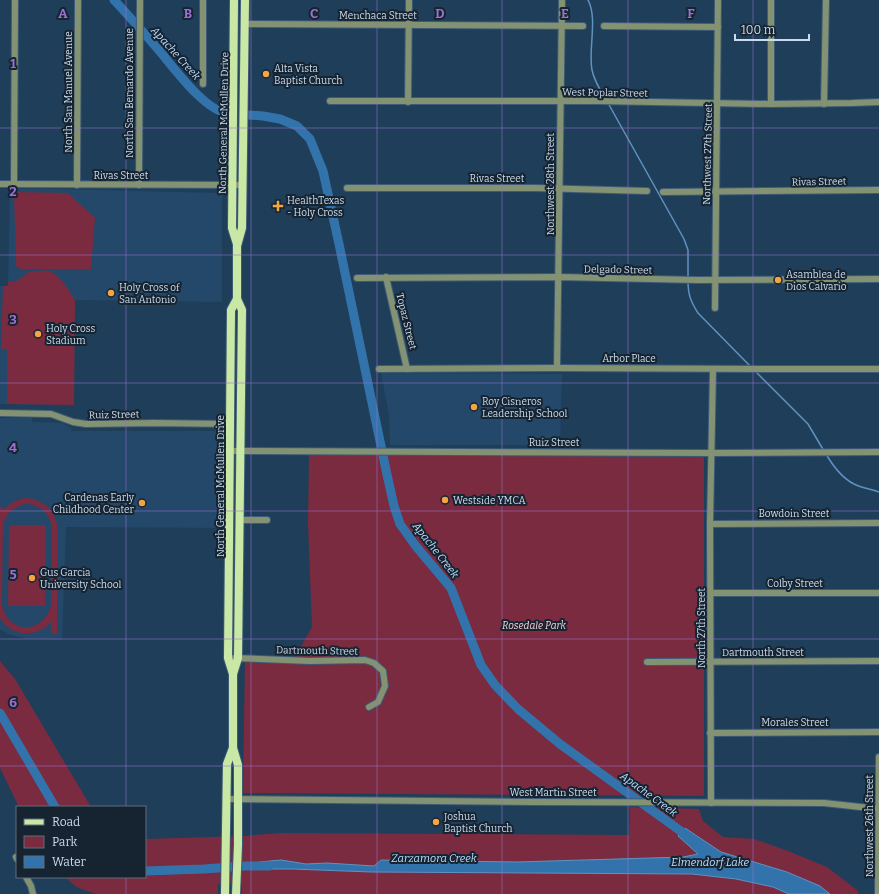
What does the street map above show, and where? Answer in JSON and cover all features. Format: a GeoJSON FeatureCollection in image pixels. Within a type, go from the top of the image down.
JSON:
{"type":"FeatureCollection","features":[{"type":"Feature","properties":{"kind":"main road","name":"North General McMullen Drive"},"geometry":{"type":"LineString","coordinates":[[233,674],[238,658],[242,310],[237,299],[237,246],[232,228],[234,0]]}},
{"type":"Feature","properties":{"kind":"main road","name":"North General McMullen Drive"},"geometry":{"type":"LineString","coordinates":[[237,246],[242,228],[245,0]]}},
{"type":"Feature","properties":{"kind":"main road","name":"North General McMullen Drive"},"geometry":{"type":"LineString","coordinates":[[237,299],[231,310],[228,658],[233,674],[233,748],[238,765],[237,890]]}},
{"type":"Feature","properties":{"kind":"main road"},"geometry":{"type":"LineString","coordinates":[[229,516],[234,519],[234,588],[239,604]]}},
{"type":"Feature","properties":{"kind":"main road","name":"North General McMullen Drive"},"geometry":{"type":"LineString","coordinates":[[225,890],[226,799],[228,764],[233,748]]}},
{"type":"Feature","properties":{"kind":"street"},"geometry":{"type":"LineString","coordinates":[[14,184],[15,0]]}},
{"type":"Feature","properties":{"kind":"street","name":"North San Manuel Avenue"},"geometry":{"type":"LineString","coordinates":[[77,185],[78,0]]}},
{"type":"Feature","properties":{"kind":"street","name":"North San Bernardo Avenue"},"geometry":{"type":"LineString","coordinates":[[139,185],[140,0]]}},
{"type":"Feature","properties":{"kind":"street"},"geometry":{"type":"LineString","coordinates":[[203,0],[203,84]]}},
{"type":"Feature","properties":{"kind":"street"},"geometry":{"type":"LineString","coordinates":[[408,102],[409,0]]}},
{"type":"Feature","properties":{"kind":"street","name":"Northwest 28th Street"},"geometry":{"type":"LineString","coordinates":[[558,368],[562,0]]}},
{"type":"Feature","properties":{"kind":"street","name":"Northwest 27th Street"},"geometry":{"type":"LineString","coordinates":[[715,308],[718,0]]}},
{"type":"Feature","properties":{"kind":"street"},"geometry":{"type":"LineString","coordinates":[[771,0],[771,104]]}},
{"type":"Feature","properties":{"kind":"street"},"geometry":{"type":"LineString","coordinates":[[824,104],[826,0]]}},
{"type":"Feature","properties":{"kind":"street","name":"Menchaca Street"},"geometry":{"type":"LineString","coordinates":[[245,24],[583,26]]}},
{"type":"Feature","properties":{"kind":"street"},"geometry":{"type":"LineString","coordinates":[[604,26],[718,27]]}},
{"type":"Feature","properties":{"kind":"street","name":"West Poplar Street"},"geometry":{"type":"LineString","coordinates":[[330,101],[615,101],[771,104],[879,102]]}},
{"type":"Feature","properties":{"kind":"street","name":"Rivas Street"},"geometry":{"type":"LineString","coordinates":[[0,184],[243,185]]}},
{"type":"Feature","properties":{"kind":"street","name":"Rivas Street"},"geometry":{"type":"LineString","coordinates":[[347,188],[647,191]]}},
{"type":"Feature","properties":{"kind":"street","name":"Rivas Street"},"geometry":{"type":"LineString","coordinates":[[663,192],[879,190]]}},
{"type":"Feature","properties":{"kind":"street","name":"Topaz Street"},"geometry":{"type":"LineString","coordinates":[[386,277],[407,369]]}},
{"type":"Feature","properties":{"kind":"street","name":"Delgado Street"},"geometry":{"type":"LineString","coordinates":[[357,278],[559,277],[681,280],[879,279]]}},
{"type":"Feature","properties":{"kind":"street","name":"Arbor Place"},"geometry":{"type":"LineString","coordinates":[[379,369],[879,369]]}},
{"type":"Feature","properties":{"kind":"street"},"geometry":{"type":"LineString","coordinates":[[712,454],[713,369]]}},
{"type":"Feature","properties":{"kind":"street","name":"Ruiz Street"},"geometry":{"type":"LineString","coordinates":[[0,413],[51,414],[73,422],[86,424],[230,424]]}},
{"type":"Feature","properties":{"kind":"street","name":"Ruiz Street"},"geometry":{"type":"LineString","coordinates":[[230,451],[712,454],[879,452]]}},
{"type":"Feature","properties":{"kind":"street","name":"North 27th Street"},"geometry":{"type":"LineString","coordinates":[[711,803],[710,524],[712,454]]}},
{"type":"Feature","properties":{"kind":"street"},"geometry":{"type":"LineString","coordinates":[[240,520],[267,520]]}},
{"type":"Feature","properties":{"kind":"street","name":"Bowdoin Street"},"geometry":{"type":"LineString","coordinates":[[710,524],[879,523]]}},
{"type":"Feature","properties":{"kind":"street","name":"Colby Street"},"geometry":{"type":"LineString","coordinates":[[711,593],[879,593]]}},
{"type":"Feature","properties":{"kind":"street","name":"Dartmouth Street"},"geometry":{"type":"LineString","coordinates":[[228,658],[310,661],[364,660],[374,663],[383,671],[385,686],[378,702],[369,708]]}},
{"type":"Feature","properties":{"kind":"street","name":"Dartmouth Street"},"geometry":{"type":"LineString","coordinates":[[647,662],[879,661]]}},
{"type":"Feature","properties":{"kind":"street","name":"Morales Street"},"geometry":{"type":"LineString","coordinates":[[710,733],[879,732]]}},
{"type":"Feature","properties":{"kind":"street","name":"Northwest 26th Street"},"geometry":{"type":"LineString","coordinates":[[878,894],[879,757]]}},
{"type":"Feature","properties":{"kind":"street","name":"West Martin Street"},"geometry":{"type":"LineString","coordinates":[[226,799],[625,803],[824,803],[879,809]]}},
{"type":"Feature","properties":{"kind":"street"},"geometry":{"type":"LineString","coordinates":[[27,878],[33,894]]}},
{"type":"Feature","properties":{"kind":"shaded area","name":"Holy Cross of San Antonio"},"geometry":{"type":"Polygon","coordinates":[[[10,188],[222,193],[222,302],[75,300],[74,405],[0,404],[0,286],[8,286],[10,188]]]}},
{"type":"Feature","properties":{"kind":"shaded area","name":"Roy Cisneros Leadership School"},"geometry":{"type":"Polygon","coordinates":[[[381,373],[562,374],[560,445],[390,445],[389,415],[381,373]]]}},
{"type":"Feature","properties":{"kind":"shaded area"},"geometry":{"type":"Polygon","coordinates":[[[0,418],[32,418],[32,422],[62,423],[71,428],[71,431],[221,431],[223,528],[66,527],[62,640],[28,639],[8,634],[0,629],[0,418]]]}},
{"type":"Feature","properties":{"kind":"green space"},"geometry":{"type":"Polygon","coordinates":[[[16,192],[68,193],[95,218],[91,269],[20,269],[16,266],[14,194],[16,192]]]}},
{"type":"Feature","properties":{"kind":"green space","name":"Holy Cross Stadium"},"geometry":{"type":"Polygon","coordinates":[[[49,271],[57,276],[64,283],[75,300],[74,405],[7,404],[7,350],[1,349],[3,286],[8,286],[8,282],[15,282],[29,272],[49,271]]]}},
{"type":"Feature","properties":{"kind":"green space","name":"Rosedale Park"},"geometry":{"type":"Polygon","coordinates":[[[309,454],[704,457],[704,796],[243,793],[245,656],[295,657],[312,627],[308,524],[309,454]]]}},
{"type":"Feature","properties":{"kind":"green space"},"geometry":{"type":"Polygon","coordinates":[[[26,498],[38,501],[47,506],[56,519],[57,634],[51,634],[51,622],[39,631],[24,633],[10,629],[0,618],[0,507],[3,507],[3,510],[16,501],[26,498]],[[30,504],[16,507],[10,512],[5,518],[3,527],[2,604],[5,614],[11,621],[18,626],[26,627],[34,626],[41,622],[47,615],[51,605],[52,526],[43,510],[30,504]]]}},
{"type":"Feature","properties":{"kind":"green space"},"geometry":{"type":"Polygon","coordinates":[[[9,525],[46,525],[45,606],[8,606],[9,525]]]}},
{"type":"Feature","properties":{"kind":"green space"},"geometry":{"type":"Polygon","coordinates":[[[0,661],[15,679],[90,806],[19,806],[0,768],[0,661]]]}},
{"type":"Feature","properties":{"kind":"green space"},"geometry":{"type":"Polygon","coordinates":[[[630,807],[699,809],[703,821],[723,837],[754,839],[827,867],[857,890],[859,894],[242,894],[242,884],[218,884],[218,894],[96,894],[76,887],[66,878],[146,878],[146,839],[242,836],[281,833],[629,835],[630,807]]]}},
{"type":"Feature","properties":{"kind":"water","name":"Elmendorf Lake"},"geometry":{"type":"Polygon","coordinates":[[[685,828],[721,852],[787,872],[820,886],[830,894],[789,894],[773,887],[736,879],[692,874],[371,872],[258,869],[257,866],[259,862],[281,860],[306,864],[327,863],[374,866],[381,860],[517,862],[683,857],[698,854],[678,836],[685,828]]]}},
{"type":"Feature","properties":{"kind":"waterway","name":"Apache Creek"},"geometry":{"type":"LineString","coordinates":[[114,0],[199,96],[219,111],[228,113]]}},
{"type":"Feature","properties":{"kind":"waterway"},"geometry":{"type":"LineString","coordinates":[[588,0],[591,8],[593,25],[591,53],[592,70],[599,88],[605,98]]}},
{"type":"Feature","properties":{"kind":"waterway"},"geometry":{"type":"LineString","coordinates":[[608,103],[684,239],[688,250],[688,277]]}},
{"type":"Feature","properties":{"kind":"waterway","name":"Apache Creek"},"geometry":{"type":"LineString","coordinates":[[249,115],[280,119],[297,126],[310,139],[323,171],[394,506],[400,524],[415,545],[451,588],[481,665],[495,685],[518,709],[560,744],[682,832],[690,840]]}},
{"type":"Feature","properties":{"kind":"waterway"},"geometry":{"type":"LineString","coordinates":[[688,281],[690,298],[698,313],[751,367]]}},
{"type":"Feature","properties":{"kind":"waterway"},"geometry":{"type":"LineString","coordinates":[[755,371],[808,424],[824,451]]}},
{"type":"Feature","properties":{"kind":"waterway"},"geometry":{"type":"LineString","coordinates":[[826,454],[838,471],[854,484],[879,492]]}},
{"type":"Feature","properties":{"kind":"waterway","name":"Zarzamora Creek"},"geometry":{"type":"LineString","coordinates":[[0,713],[54,806]]}},
{"type":"Feature","properties":{"kind":"waterway","name":"Zarzamora Creek"},"geometry":{"type":"LineString","coordinates":[[146,871],[269,866]]}},
{"type":"Feature","properties":{"kind":"place","name":"Alta Vista Baptist Church"},"geometry":{"type":"Point","coordinates":[266,74]}},
{"type":"Feature","properties":{"kind":"place","name":"HealthTexas - Holy Cross"},"geometry":{"type":"Point","coordinates":[278,206]}},
{"type":"Feature","properties":{"kind":"place","name":"Asamblea de Dios Calvario"},"geometry":{"type":"Point","coordinates":[778,280]}},
{"type":"Feature","properties":{"kind":"place","name":"Holy Cross of San Antonio"},"geometry":{"type":"Point","coordinates":[111,293]}},
{"type":"Feature","properties":{"kind":"place","name":"Holy Cross Stadium"},"geometry":{"type":"Point","coordinates":[38,334]}},
{"type":"Feature","properties":{"kind":"place","name":"Roy Cisneros Leadership School"},"geometry":{"type":"Point","coordinates":[474,407]}},
{"type":"Feature","properties":{"kind":"place","name":"Westside YMCA"},"geometry":{"type":"Point","coordinates":[445,500]}},
{"type":"Feature","properties":{"kind":"place","name":"Cardenas Early Childhood Center"},"geometry":{"type":"Point","coordinates":[142,503]}},
{"type":"Feature","properties":{"kind":"place","name":"Gus Garcia University School"},"geometry":{"type":"Point","coordinates":[32,578]}},
{"type":"Feature","properties":{"kind":"place","name":"Joshua Baptist Church"},"geometry":{"type":"Point","coordinates":[436,822]}}]}
